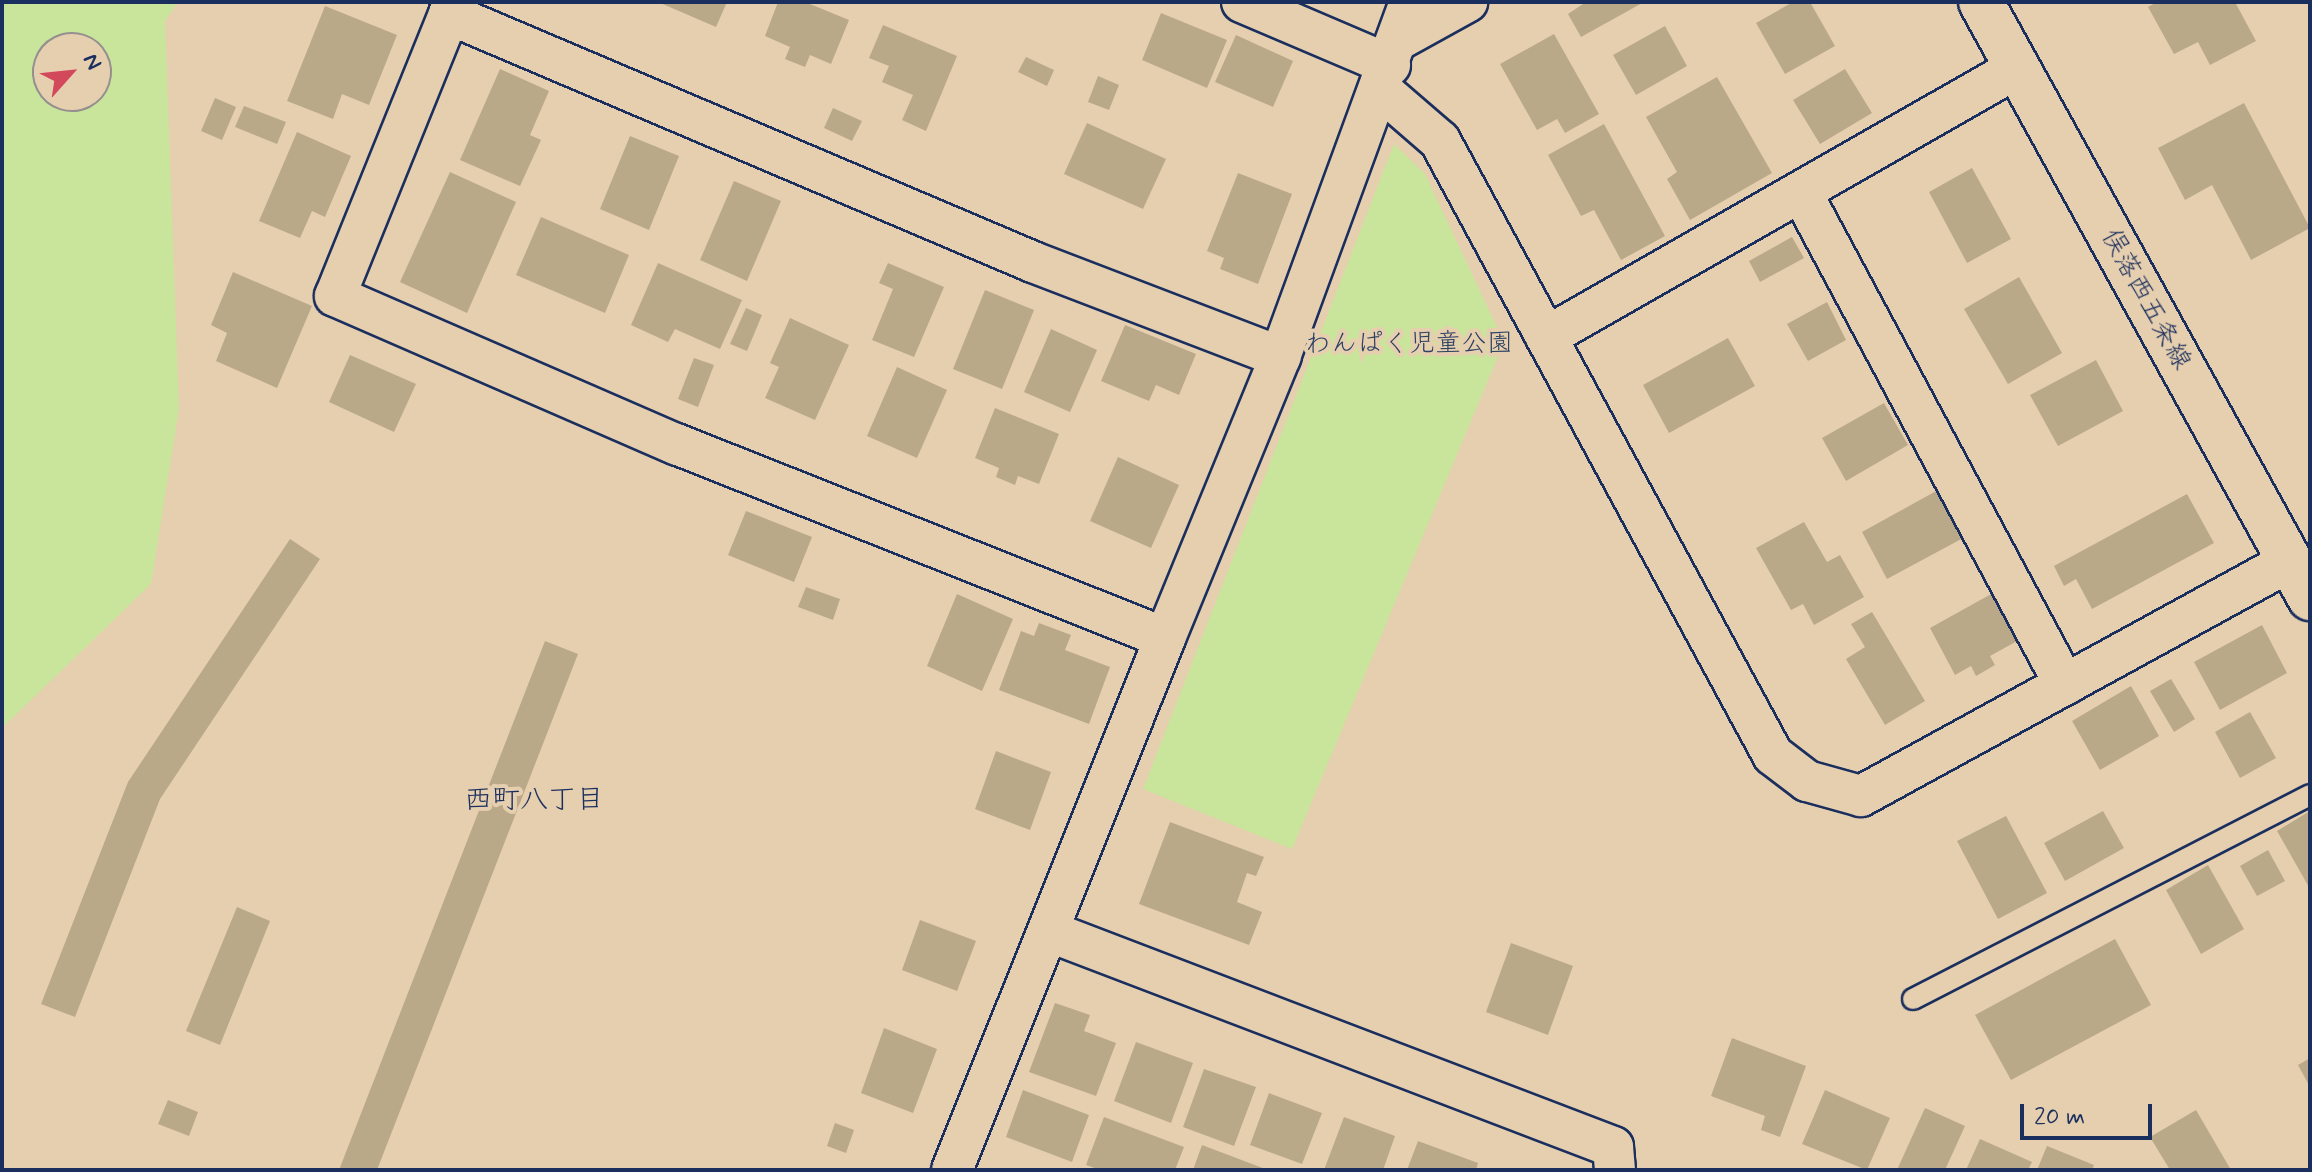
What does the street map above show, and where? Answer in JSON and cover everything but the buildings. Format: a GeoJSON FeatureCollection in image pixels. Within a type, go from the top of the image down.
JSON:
{"type":"FeatureCollection","features":[{"type":"Feature","properties":{"kind":"main road","name":"俣落西五条線"},"geometry":{"type":"LineString","coordinates":[[1981,2],[2300,580]]}},
{"type":"Feature","properties":{"kind":"street"},"geometry":{"type":"LineString","coordinates":[[1242,2],[1395,49],[1440,141],[1773,755],[1807,781],[1861,796],[2065,685],[2300,580]]}},
{"type":"Feature","properties":{"kind":"street"},"geometry":{"type":"LineString","coordinates":[[952,1170],[1280,357],[1395,49],[1467,2]]}},
{"type":"Feature","properties":{"kind":"street"},"geometry":{"type":"LineString","coordinates":[[1165,638],[676,444],[335,296],[452,8],[1033,262],[1280,357]]}},
{"type":"Feature","properties":{"kind":"street"},"geometry":{"type":"LineString","coordinates":[[1546,337],[2017,68]]}},
{"type":"Feature","properties":{"kind":"street"},"geometry":{"type":"LineString","coordinates":[[1801,192],[2065,685]]}},
{"type":"Feature","properties":{"kind":"street"},"geometry":{"type":"LineString","coordinates":[[1048,931],[1613,1147],[1615,1170]]}},
{"type":"Feature","properties":{"kind":"lane"},"geometry":{"type":"LineString","coordinates":[[1913,999],[2310,795]]}},
{"type":"Feature","properties":{"kind":"green space"},"geometry":{"type":"Polygon","coordinates":[[[2,2],[178,2],[165,21],[179,409],[151,584],[2,728],[2,2]]]}},
{"type":"Feature","properties":{"kind":"green space","name":"わんぱく児童公園"},"geometry":{"type":"Polygon","coordinates":[[[1394,144],[1425,174],[1504,342],[1292,849],[1143,789],[1394,144]]]}},
{"type":"Feature","properties":{"kind":"district","name":"西町八丁目"},"geometry":{"type":"Point","coordinates":[534,801]}}]}
